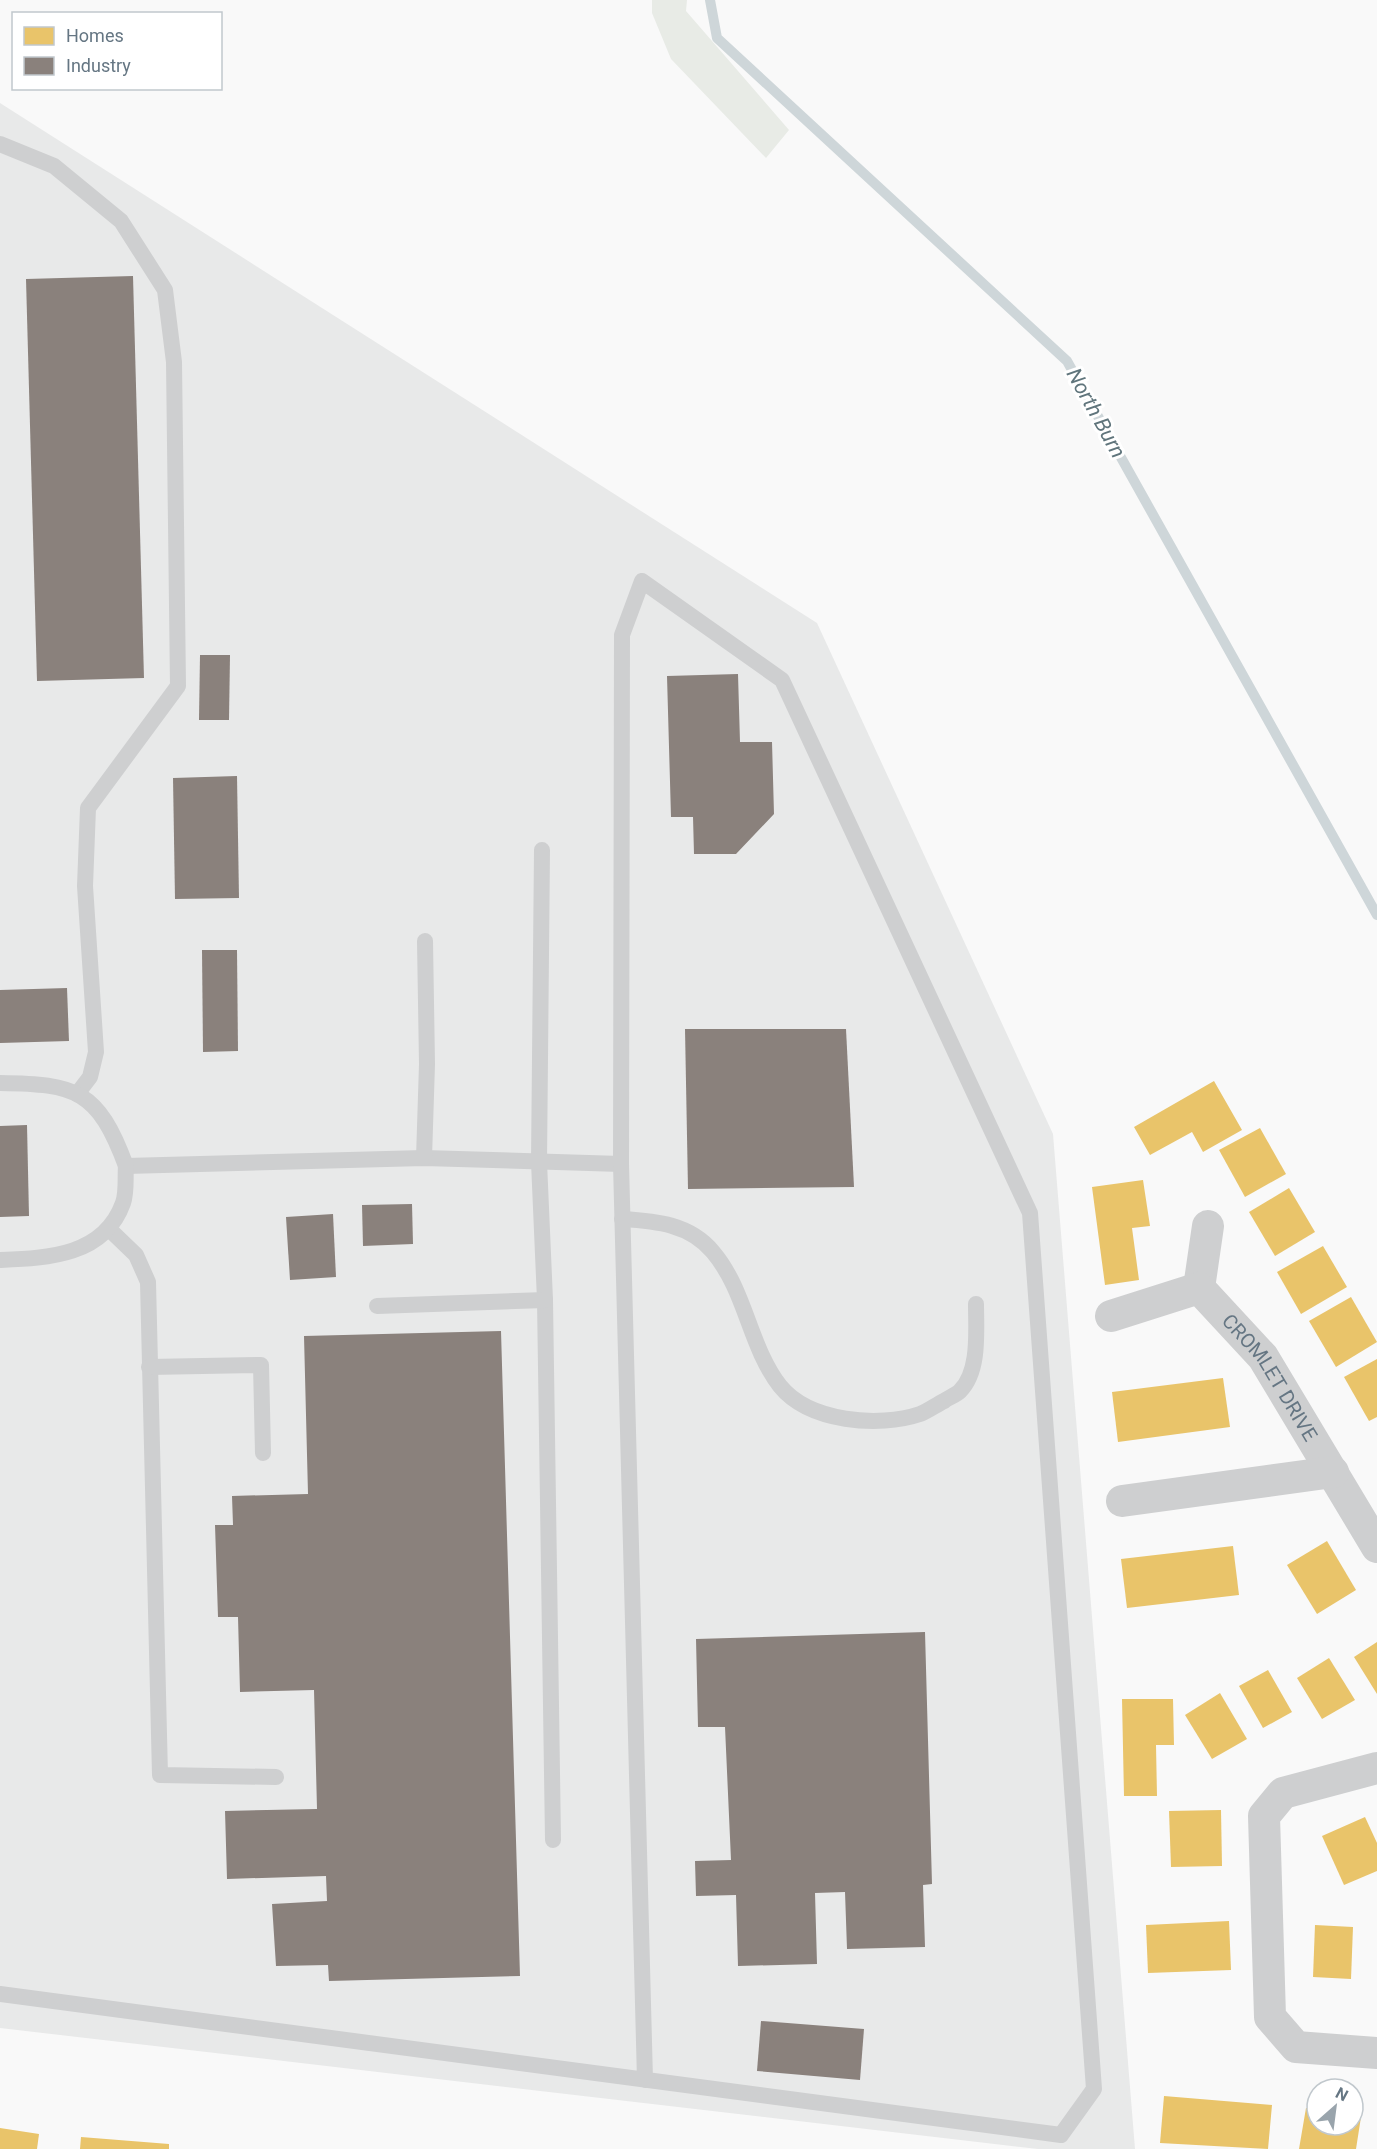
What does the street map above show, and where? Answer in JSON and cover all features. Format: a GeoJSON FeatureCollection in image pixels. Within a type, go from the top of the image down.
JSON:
{"type":"FeatureCollection","features":[{"type":"Feature","properties":{"kind":"street"},"geometry":{"type":"LineString","coordinates":[[1111,1316],[1199,1288],[1208,1226]]}},
{"type":"Feature","properties":{"kind":"street","name":"CROMLET DRIVE"},"geometry":{"type":"LineString","coordinates":[[1199,1288],[1263,1357],[1377,1547]]}},
{"type":"Feature","properties":{"kind":"street"},"geometry":{"type":"LineString","coordinates":[[1122,1501],[1333,1472]]}},
{"type":"Feature","properties":{"kind":"street"},"geometry":{"type":"LineString","coordinates":[[1377,1768],[1283,1793],[1264,1816],[1270,2017],[1296,2047],[1377,2053]]}},
{"type":"Feature","properties":{"kind":"lane"},"geometry":{"type":"LineString","coordinates":[[0,144],[54,166],[121,221],[165,290],[174,362],[178,686],[88,808],[85,886],[96,1052],[90,1077],[77,1094]]}},
{"type":"Feature","properties":{"kind":"lane"},"geometry":{"type":"LineString","coordinates":[[0,1994],[645,2080],[1061,2135],[1094,2089],[1030,1213],[782,680],[642,581],[622,635],[621,1164],[645,2080]]}},
{"type":"Feature","properties":{"kind":"lane"},"geometry":{"type":"LineString","coordinates":[[542,850],[539,1162],[545,1300],[553,1839]]}},
{"type":"Feature","properties":{"kind":"lane"},"geometry":{"type":"LineString","coordinates":[[424,1158],[427,1064],[425,941]]}},
{"type":"Feature","properties":{"kind":"lane"},"geometry":{"type":"LineString","coordinates":[[0,1083],[43,1084],[70,1089],[93,1106],[114,1135],[126,1166],[124,1202],[109,1229],[78,1251],[46,1258],[0,1260]]}},
{"type":"Feature","properties":{"kind":"lane"},"geometry":{"type":"LineString","coordinates":[[126,1166],[424,1158],[621,1164]]}},
{"type":"Feature","properties":{"kind":"lane"},"geometry":{"type":"LineString","coordinates":[[622,1219],[666,1222],[689,1232],[713,1251],[742,1300],[763,1356],[780,1386],[797,1402],[832,1417],[870,1422],[920,1414],[960,1391],[975,1360],[976,1304]]}},
{"type":"Feature","properties":{"kind":"lane"},"geometry":{"type":"LineString","coordinates":[[109,1229],[136,1255],[148,1282],[160,1775],[276,1777]]}},
{"type":"Feature","properties":{"kind":"lane"},"geometry":{"type":"LineString","coordinates":[[377,1306],[545,1300]]}},
{"type":"Feature","properties":{"kind":"lane"},"geometry":{"type":"LineString","coordinates":[[149,1367],[261,1365],[263,1453]]}},
{"type":"Feature","properties":{"kind":"shaded area"},"geometry":{"type":"Polygon","coordinates":[[[652,0],[687,0],[686,11],[789,130],[766,158],[671,59],[652,13],[652,0]]]}},
{"type":"Feature","properties":{"kind":"shaded area"},"geometry":{"type":"Polygon","coordinates":[[[0,103],[817,623],[1053,1134],[1135,2149],[1038,2149],[0,2028],[0,103]]]}},
{"type":"Feature","properties":{"kind":"building: Homes"},"geometry":{"type":"Polygon","coordinates":[[[1214,1081],[1242,1130],[1203,1152],[1192,1132],[1150,1155],[1134,1127],[1214,1081]]]}},
{"type":"Feature","properties":{"kind":"building: Homes"},"geometry":{"type":"Polygon","coordinates":[[[1260,1128],[1286,1174],[1245,1197],[1219,1150],[1260,1128]]]}},
{"type":"Feature","properties":{"kind":"building: Homes"},"geometry":{"type":"Polygon","coordinates":[[[1143,1180],[1150,1226],[1132,1228],[1139,1280],[1105,1285],[1092,1187],[1143,1180]]]}},
{"type":"Feature","properties":{"kind":"building: Homes"},"geometry":{"type":"Polygon","coordinates":[[[1289,1188],[1315,1232],[1275,1256],[1249,1212],[1289,1188]]]}},
{"type":"Feature","properties":{"kind":"building: Homes"},"geometry":{"type":"Polygon","coordinates":[[[1323,1246],[1347,1287],[1301,1314],[1277,1272],[1323,1246]]]}},
{"type":"Feature","properties":{"kind":"building: Homes"},"geometry":{"type":"Polygon","coordinates":[[[1351,1297],[1377,1342],[1336,1367],[1309,1321],[1351,1297]]]}},
{"type":"Feature","properties":{"kind":"building: Homes"},"geometry":{"type":"Polygon","coordinates":[[[1377,1359],[1377,1417],[1369,1421],[1344,1377],[1377,1359]]]}},
{"type":"Feature","properties":{"kind":"building: Homes"},"geometry":{"type":"Polygon","coordinates":[[[1223,1378],[1230,1427],[1118,1442],[1112,1392],[1223,1378]]]}},
{"type":"Feature","properties":{"kind":"building: Homes"},"geometry":{"type":"Polygon","coordinates":[[[1327,1541],[1356,1590],[1317,1614],[1287,1565],[1327,1541]]]}},
{"type":"Feature","properties":{"kind":"building: Homes"},"geometry":{"type":"Polygon","coordinates":[[[1233,1546],[1239,1595],[1127,1608],[1121,1559],[1233,1546]]]}},
{"type":"Feature","properties":{"kind":"building: Homes"},"geometry":{"type":"Polygon","coordinates":[[[1377,1642],[1377,1694],[1354,1657],[1377,1642]]]}},
{"type":"Feature","properties":{"kind":"building: Homes"},"geometry":{"type":"Polygon","coordinates":[[[1329,1658],[1355,1700],[1322,1719],[1297,1678],[1329,1658]]]}},
{"type":"Feature","properties":{"kind":"building: Homes"},"geometry":{"type":"Polygon","coordinates":[[[1268,1670],[1292,1712],[1263,1728],[1239,1686],[1268,1670]]]}},
{"type":"Feature","properties":{"kind":"building: Homes"},"geometry":{"type":"Polygon","coordinates":[[[1220,1693],[1247,1739],[1212,1759],[1185,1715],[1220,1693]]]}},
{"type":"Feature","properties":{"kind":"building: Homes"},"geometry":{"type":"Polygon","coordinates":[[[1122,1699],[1173,1699],[1174,1745],[1156,1745],[1157,1796],[1124,1796],[1122,1699]]]}},
{"type":"Feature","properties":{"kind":"building: Homes"},"geometry":{"type":"Polygon","coordinates":[[[1221,1810],[1222,1866],[1171,1867],[1169,1811],[1221,1810]]]}},
{"type":"Feature","properties":{"kind":"building: Homes"},"geometry":{"type":"Polygon","coordinates":[[[1365,1817],[1377,1843],[1377,1871],[1344,1885],[1322,1836],[1365,1817]]]}},
{"type":"Feature","properties":{"kind":"building: Homes"},"geometry":{"type":"Polygon","coordinates":[[[1229,1921],[1231,1970],[1148,1973],[1146,1925],[1229,1921]]]}},
{"type":"Feature","properties":{"kind":"building: Homes"},"geometry":{"type":"Polygon","coordinates":[[[1315,1925],[1353,1927],[1351,1979],[1313,1977],[1315,1925]]]}},
{"type":"Feature","properties":{"kind":"building: Homes"},"geometry":{"type":"Polygon","coordinates":[[[1164,2096],[1272,2105],[1268,2149],[1160,2143],[1164,2096]]]}},
{"type":"Feature","properties":{"kind":"building: Homes"},"geometry":{"type":"Polygon","coordinates":[[[1305,2114],[1305,2137],[1358,2137],[1356,2149],[1299,2149],[1305,2114]]]}},
{"type":"Feature","properties":{"kind":"building: Homes"},"geometry":{"type":"Polygon","coordinates":[[[0,2128],[39,2134],[37,2149],[0,2149],[0,2128]]]}},
{"type":"Feature","properties":{"kind":"building: Homes"},"geometry":{"type":"Polygon","coordinates":[[[81,2137],[169,2144],[169,2149],[80,2149],[81,2137]]]}},
{"type":"Feature","properties":{"kind":"building: Industry"},"geometry":{"type":"Polygon","coordinates":[[[133,276],[144,678],[37,681],[26,279],[133,276]]]}},
{"type":"Feature","properties":{"kind":"building: Industry"},"geometry":{"type":"Polygon","coordinates":[[[200,655],[230,655],[229,720],[199,720],[200,655]]]}},
{"type":"Feature","properties":{"kind":"building: Industry"},"geometry":{"type":"Polygon","coordinates":[[[738,674],[740,742],[772,742],[774,814],[736,854],[694,854],[693,817],[671,817],[667,676],[738,674]]]}},
{"type":"Feature","properties":{"kind":"building: Industry"},"geometry":{"type":"Polygon","coordinates":[[[237,776],[239,898],[175,899],[173,778],[237,776]]]}},
{"type":"Feature","properties":{"kind":"building: Industry"},"geometry":{"type":"Polygon","coordinates":[[[202,950],[237,950],[238,1051],[203,1052],[202,950]]]}},
{"type":"Feature","properties":{"kind":"building: Industry"},"geometry":{"type":"Polygon","coordinates":[[[67,988],[69,1041],[0,1043],[0,990],[67,988]]]}},
{"type":"Feature","properties":{"kind":"building: Industry"},"geometry":{"type":"Polygon","coordinates":[[[685,1029],[846,1029],[854,1187],[688,1189],[685,1029]]]}},
{"type":"Feature","properties":{"kind":"building: Industry"},"geometry":{"type":"Polygon","coordinates":[[[27,1125],[29,1216],[0,1217],[0,1126],[27,1125]]]}},
{"type":"Feature","properties":{"kind":"building: Industry"},"geometry":{"type":"Polygon","coordinates":[[[412,1204],[413,1244],[363,1246],[362,1205],[412,1204]]]}},
{"type":"Feature","properties":{"kind":"building: Industry"},"geometry":{"type":"Polygon","coordinates":[[[333,1214],[336,1277],[290,1280],[286,1217],[333,1214]]]}},
{"type":"Feature","properties":{"kind":"building: Industry"},"geometry":{"type":"Polygon","coordinates":[[[501,1331],[520,1976],[329,1981],[328,1965],[276,1966],[272,1904],[327,1901],[326,1876],[227,1879],[225,1811],[317,1809],[314,1690],[240,1692],[238,1617],[218,1617],[215,1525],[233,1525],[232,1496],[308,1494],[304,1336],[501,1331]]]}},
{"type":"Feature","properties":{"kind":"building: Industry"},"geometry":{"type":"Polygon","coordinates":[[[925,1632],[932,1884],[923,1885],[925,1947],[847,1949],[845,1892],[815,1893],[817,1964],[738,1966],[736,1895],[696,1896],[695,1861],[731,1860],[725,1727],[698,1727],[696,1639],[925,1632]]]}},
{"type":"Feature","properties":{"kind":"building: Industry"},"geometry":{"type":"Polygon","coordinates":[[[761,2021],[864,2029],[860,2080],[757,2071],[761,2021]]]}},
{"type":"Feature","properties":{"kind":"waterway","name":"North Burn"},"geometry":{"type":"LineString","coordinates":[[710,0],[717,38],[1067,361],[1377,915]]}}]}
